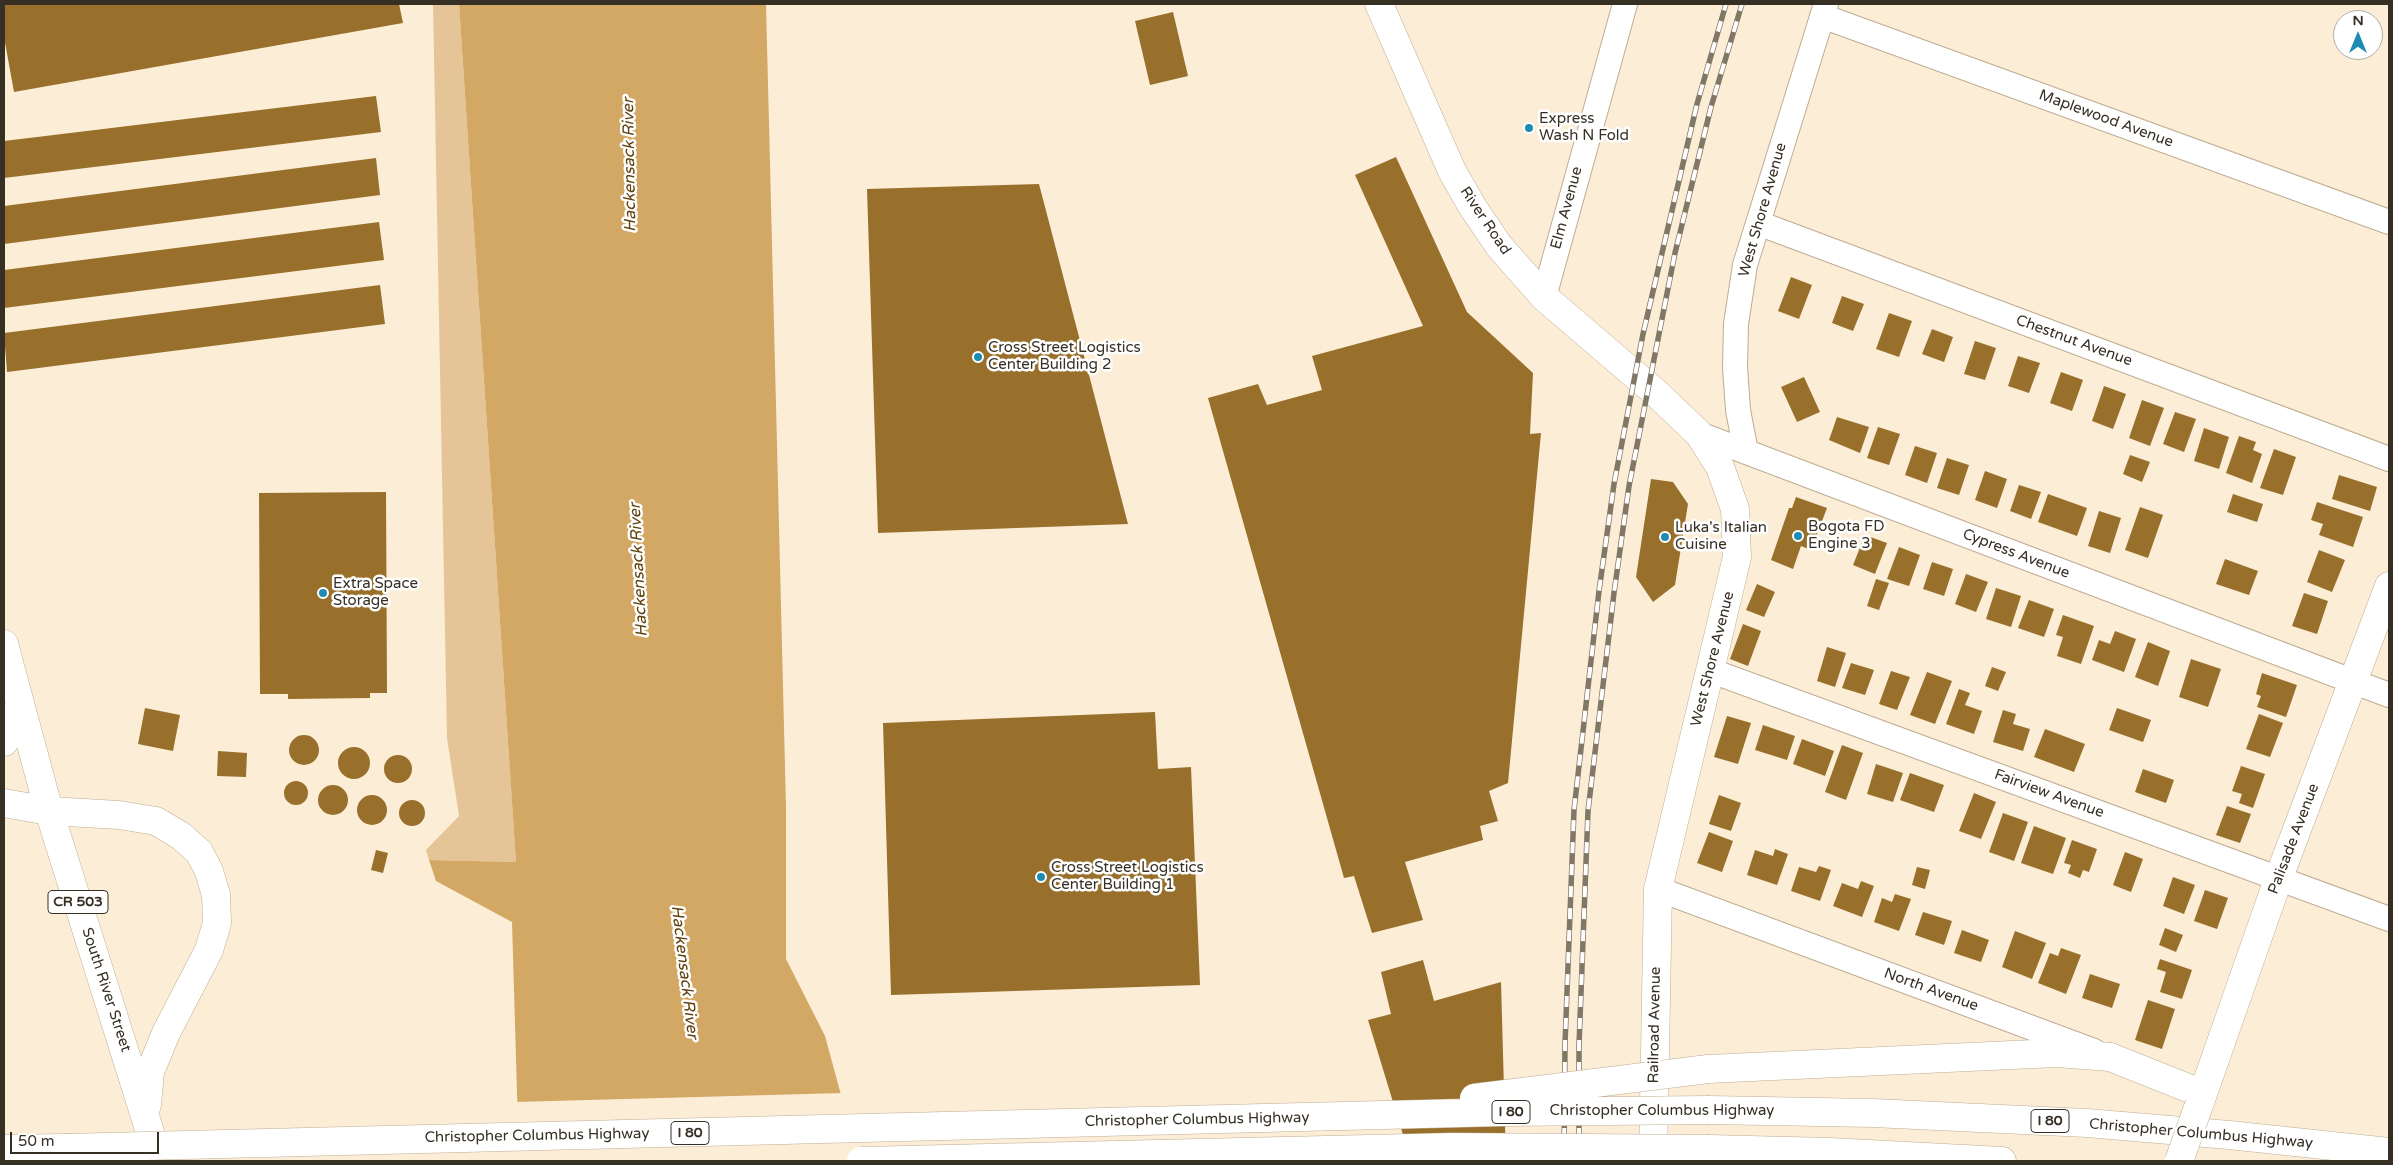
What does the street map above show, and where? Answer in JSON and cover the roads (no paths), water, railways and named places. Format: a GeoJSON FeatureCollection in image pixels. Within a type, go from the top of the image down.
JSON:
{"type":"FeatureCollection","features":[{"type":"Feature","properties":{"kind":"main road","name":"River Road"},"geometry":{"type":"LineString","coordinates":[[1379,4],[1452,171],[1472,206],[1499,246],[1544,297],[1655,392]]}},
{"type":"Feature","properties":{"kind":"main road","name":"Cypress Avenue"},"geometry":{"type":"LineString","coordinates":[[1655,392],[1699,434]]}},
{"type":"Feature","properties":{"kind":"main road","name":"West Shore Avenue"},"geometry":{"type":"LineString","coordinates":[[1658,889],[1735,566],[1737,526],[1726,480],[1699,434]]}},
{"type":"Feature","properties":{"kind":"main road","name":"Palisade Avenue"},"geometry":{"type":"LineString","coordinates":[[2179,1161],[2279,877],[2389,586]]}},
{"type":"Feature","properties":{"kind":"main road","name":"South River Street"},"geometry":{"type":"LineString","coordinates":[[4,644],[49,811],[159,1161]]}},
{"type":"Feature","properties":{"kind":"main road"},"geometry":{"type":"LineString","coordinates":[[4,742],[9,735],[20,704]]}},
{"type":"Feature","properties":{"kind":"main road"},"geometry":{"type":"LineString","coordinates":[[4,803],[49,811],[119,815],[156,821],[181,836],[199,852],[209,871],[216,895],[217,923],[209,950],[166,1033],[150,1072],[146,1117]]}},
{"type":"Feature","properties":{"kind":"main road","name":"Railroad Avenue"},"geometry":{"type":"LineString","coordinates":[[1653,1161],[1658,889]]}},
{"type":"Feature","properties":{"kind":"main road"},"geometry":{"type":"LineString","coordinates":[[1314,1117],[1708,1069],[2056,1053],[2110,1057]]}},
{"type":"Feature","properties":{"kind":"main road","name":"North Avenue"},"geometry":{"type":"LineString","coordinates":[[2110,1057],[2201,1100]]}},
{"type":"Feature","properties":{"kind":"main road","name":"Christopher Columbus Highway"},"geometry":{"type":"LineString","coordinates":[[4,1150],[1314,1117],[1709,1110],[1873,1113],[2078,1123],[2220,1134],[2389,1152]]}},
{"type":"Feature","properties":{"kind":"main road"},"geometry":{"type":"LineString","coordinates":[[860,1161],[1454,1147],[1839,1152],[2002,1161]]}},
{"type":"Feature","properties":{"kind":"street","name":"Elm Avenue"},"geometry":{"type":"LineString","coordinates":[[1544,297],[1624,4]]}},
{"type":"Feature","properties":{"kind":"street","name":"Maplewood Avenue"},"geometry":{"type":"LineString","coordinates":[[1824,10],[2389,222]]}},
{"type":"Feature","properties":{"kind":"street","name":"West Shore Avenue"},"geometry":{"type":"LineString","coordinates":[[1746,452],[1738,410],[1735,367],[1736,324],[1745,265],[1824,10]]}},
{"type":"Feature","properties":{"kind":"street","name":"Chestnut Avenue"},"geometry":{"type":"LineString","coordinates":[[1758,223],[2389,459]]}},
{"type":"Feature","properties":{"kind":"street","name":"Cypress Avenue"},"geometry":{"type":"LineString","coordinates":[[1699,434],[2389,695]]}},
{"type":"Feature","properties":{"kind":"street","name":"Fairview Avenue"},"geometry":{"type":"LineString","coordinates":[[1709,670],[2279,877],[2389,919]]}},
{"type":"Feature","properties":{"kind":"street","name":"North Avenue"},"geometry":{"type":"LineString","coordinates":[[1658,889],[2110,1057]]}},
{"type":"Feature","properties":{"kind":"water","name":"Hackensack River"},"geometry":{"type":"Polygon","coordinates":[[[459,4],[766,4],[786,807],[786,959],[825,1036],[859,1161],[519,1161],[512,922],[436,881],[429,860],[516,862],[459,4]]]}},
{"type":"Feature","properties":{"kind":"railway"},"geometry":{"type":"LineString","coordinates":[[1564,1161],[1565,1044],[1574,810],[1599,591],[1614,484],[1643,334],[1697,104],[1726,4]]}},
{"type":"Feature","properties":{"kind":"railway"},"geometry":{"type":"LineString","coordinates":[[1579,1161],[1579,1045],[1588,811],[1629,486],[1675,253],[1711,107],[1742,4]]}},
{"type":"Feature","properties":{"kind":"place","name":"Express Wash N Fold"},"geometry":{"type":"Point","coordinates":[1529,128]}},
{"type":"Feature","properties":{"kind":"place","name":"Cross Street Logistics Center Building 2"},"geometry":{"type":"Point","coordinates":[978,357]}},
{"type":"Feature","properties":{"kind":"place","name":"Bogota FD Engine 3"},"geometry":{"type":"Point","coordinates":[1798,536]}},
{"type":"Feature","properties":{"kind":"place","name":"Luka's Italian Cuisine"},"geometry":{"type":"Point","coordinates":[1665,537]}},
{"type":"Feature","properties":{"kind":"place","name":"Extra Space Storage"},"geometry":{"type":"Point","coordinates":[323,593]}},
{"type":"Feature","properties":{"kind":"place","name":"Cross Street Logistics Center Building 1"},"geometry":{"type":"Point","coordinates":[1041,877]}}]}
